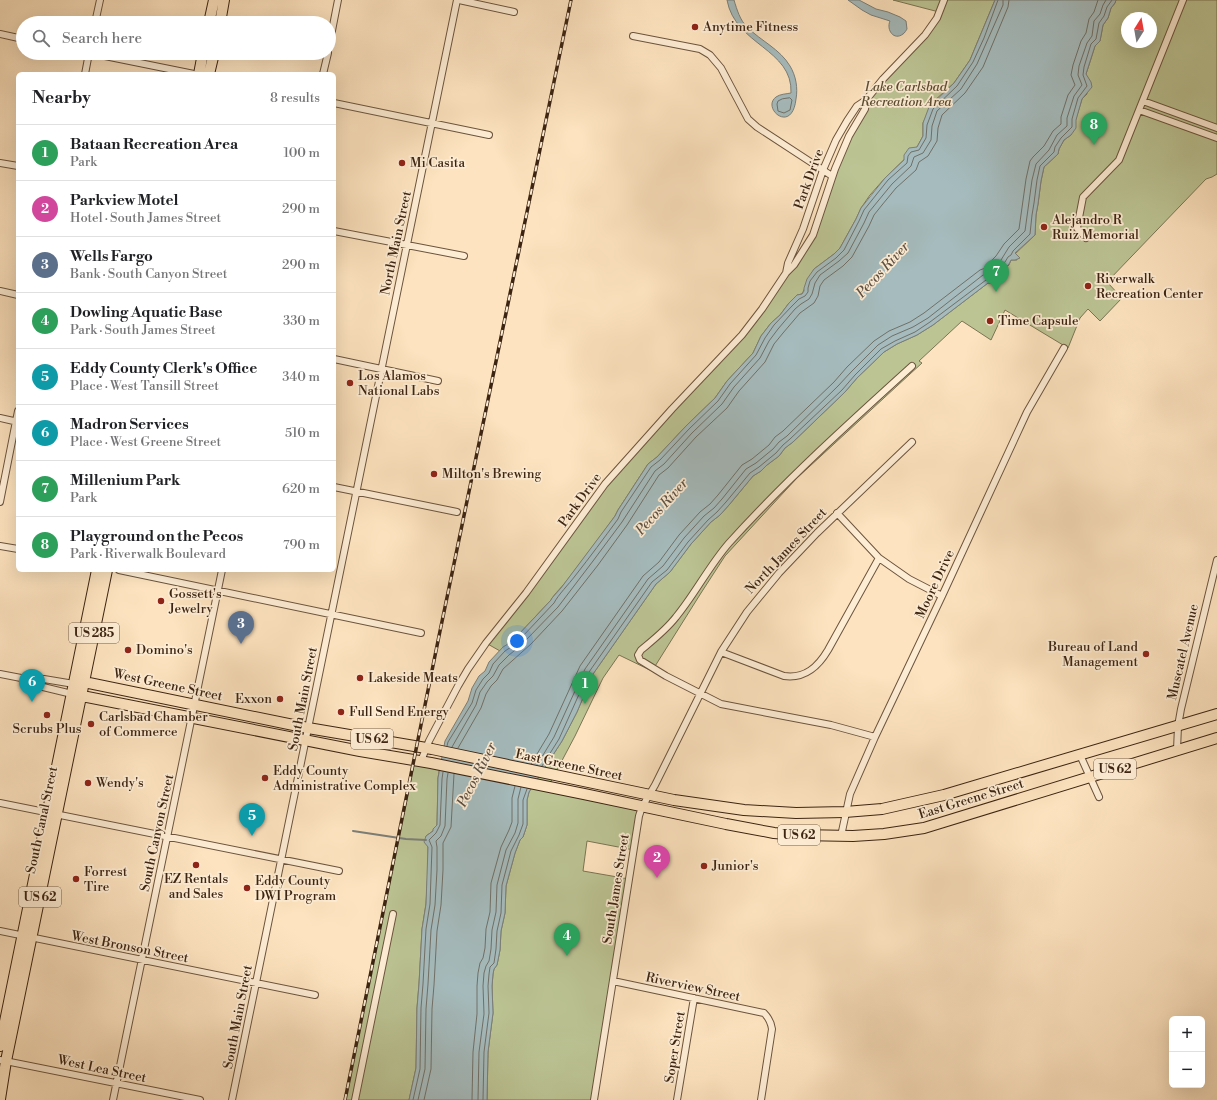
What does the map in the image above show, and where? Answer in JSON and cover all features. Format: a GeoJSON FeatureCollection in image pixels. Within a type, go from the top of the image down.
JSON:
{"type":"FeatureCollection","features":[{"type":"Feature","properties":{"kind":"highway"},"geometry":{"type":"LineString","coordinates":[[211,16],[214,0]]}},
{"type":"Feature","properties":{"kind":"highway"},"geometry":{"type":"LineString","coordinates":[[221,16],[224,0]]}},
{"type":"Feature","properties":{"kind":"highway"},"geometry":{"type":"LineString","coordinates":[[199,72],[202,60]]}},
{"type":"Feature","properties":{"kind":"highway"},"geometry":{"type":"LineString","coordinates":[[210,72],[213,60]]}},
{"type":"Feature","properties":{"kind":"highway","name":"South Canal Street"},"geometry":{"type":"LineString","coordinates":[[78,689],[98,572]]}},
{"type":"Feature","properties":{"kind":"highway","name":"South Canal Street"},"geometry":{"type":"LineString","coordinates":[[0,1099],[3,1060],[27,937],[78,689],[107,572]]}},
{"type":"Feature","properties":{"kind":"highway","name":"West Greene Street"},"geometry":{"type":"LineString","coordinates":[[78,689],[194,704],[308,728]]}},
{"type":"Feature","properties":{"kind":"highway","name":"West Greene Street"},"geometry":{"type":"LineString","coordinates":[[78,689],[192,718],[306,741]]}},
{"type":"Feature","properties":{"kind":"highway","name":"East Greene Street"},"geometry":{"type":"LineString","coordinates":[[308,728],[431,749],[649,795],[729,808],[789,813],[845,812],[882,809],[944,796],[1217,714]]}},
{"type":"Feature","properties":{"kind":"highway","name":"East Greene Street"},"geometry":{"type":"LineString","coordinates":[[306,741],[437,764],[786,835],[841,836],[884,834],[924,828],[1217,738]]}},
{"type":"Feature","properties":{"kind":"highway"},"geometry":{"type":"LineString","coordinates":[[726,824],[729,808]]}},
{"type":"Feature","properties":{"kind":"highway","name":"South Canal Street"},"geometry":{"type":"LineString","coordinates":[[0,1046],[27,937]]}},
{"type":"Feature","properties":{"kind":"street"},"geometry":{"type":"LineString","coordinates":[[97,16],[100,0]]}},
{"type":"Feature","properties":{"kind":"street"},"geometry":{"type":"LineString","coordinates":[[335,16],[338,0]]}},
{"type":"Feature","properties":{"kind":"street"},"geometry":{"type":"LineString","coordinates":[[458,0],[514,12]]}},
{"type":"Feature","properties":{"kind":"street","name":"North Main Street"},"geometry":{"type":"LineString","coordinates":[[356,491],[458,0]]}},
{"type":"Feature","properties":{"kind":"street","name":"Park Drive"},"geometry":{"type":"LineString","coordinates":[[786,273],[788,263],[801,233],[823,170],[836,140],[857,106],[866,100],[883,79],[925,36],[937,18],[944,0]]}},
{"type":"Feature","properties":{"kind":"street"},"geometry":{"type":"LineString","coordinates":[[1086,238],[1077,228],[1083,197],[1119,160],[1183,0]]}},
{"type":"Feature","properties":{"kind":"street"},"geometry":{"type":"LineString","coordinates":[[0,34],[16,37]]}},
{"type":"Feature","properties":{"kind":"street"},"geometry":{"type":"LineString","coordinates":[[633,36],[704,51],[715,60],[748,119],[757,127],[832,176]]}},
{"type":"Feature","properties":{"kind":"street"},"geometry":{"type":"LineString","coordinates":[[85,72],[88,60]]}},
{"type":"Feature","properties":{"kind":"street"},"geometry":{"type":"LineString","coordinates":[[125,60],[184,72]]}},
{"type":"Feature","properties":{"kind":"street"},"geometry":{"type":"LineString","coordinates":[[323,72],[326,60]]}},
{"type":"Feature","properties":{"kind":"street","name":"Park Drive"},"geometry":{"type":"LineString","coordinates":[[421,761],[431,749],[458,686],[480,651],[526,593],[605,484],[672,409],[742,335],[766,304],[786,273],[794,266],[813,235],[832,176],[849,136],[865,109],[866,100]]}},
{"type":"Feature","properties":{"kind":"street"},"geometry":{"type":"LineString","coordinates":[[1143,101],[1217,128]]}},
{"type":"Feature","properties":{"kind":"street"},"geometry":{"type":"LineString","coordinates":[[336,103],[489,135]]}},
{"type":"Feature","properties":{"kind":"street"},"geometry":{"type":"LineString","coordinates":[[1139,110],[1217,138]]}},
{"type":"Feature","properties":{"kind":"street"},"geometry":{"type":"LineString","coordinates":[[0,163],[16,166]]}},
{"type":"Feature","properties":{"kind":"street"},"geometry":{"type":"LineString","coordinates":[[336,231],[464,256]]}},
{"type":"Feature","properties":{"kind":"street"},"geometry":{"type":"LineString","coordinates":[[0,291],[16,295]]}},
{"type":"Feature","properties":{"kind":"street","name":"Moore Drive"},"geometry":{"type":"LineString","coordinates":[[841,836],[850,794],[876,737],[1027,412],[1064,348]]}},
{"type":"Feature","properties":{"kind":"street"},"geometry":{"type":"LineString","coordinates":[[336,359],[438,381]]}},
{"type":"Feature","properties":{"kind":"street"},"geometry":{"type":"LineString","coordinates":[[876,737],[831,725],[721,704],[666,676],[640,660],[638,657],[639,653],[669,626],[729,544],[794,475],[912,366]]}},
{"type":"Feature","properties":{"kind":"street"},"geometry":{"type":"LineString","coordinates":[[0,418],[16,421]]}},
{"type":"Feature","properties":{"kind":"street"},"geometry":{"type":"LineString","coordinates":[[0,502],[16,426]]}},
{"type":"Feature","properties":{"kind":"street","name":"North James Street"},"geometry":{"type":"LineString","coordinates":[[700,694],[721,652],[762,592],[837,513],[912,442]]}},
{"type":"Feature","properties":{"kind":"street"},"geometry":{"type":"LineString","coordinates":[[336,487],[458,512]]}},
{"type":"Feature","properties":{"kind":"street","name":"South Main Street"},"geometry":{"type":"LineString","coordinates":[[232,1100],[356,491]]}},
{"type":"Feature","properties":{"kind":"street"},"geometry":{"type":"LineString","coordinates":[[837,513],[879,558],[909,579],[942,596]]}},
{"type":"Feature","properties":{"kind":"street"},"geometry":{"type":"LineString","coordinates":[[0,546],[16,549]]}},
{"type":"Feature","properties":{"kind":"street"},"geometry":{"type":"LineString","coordinates":[[721,652],[784,676],[799,676],[813,669],[828,650],[879,558]]}},
{"type":"Feature","properties":{"kind":"street","name":"Muscatel Avenue"},"geometry":{"type":"LineString","coordinates":[[1177,750],[1178,726],[1187,681],[1217,560]]}},
{"type":"Feature","properties":{"kind":"street"},"geometry":{"type":"LineString","coordinates":[[128,572],[421,633]]}},
{"type":"Feature","properties":{"kind":"street","name":"South Canyon Street"},"geometry":{"type":"LineString","coordinates":[[113,1100],[222,572]]}},
{"type":"Feature","properties":{"kind":"street","name":"West Greene Street"},"geometry":{"type":"LineString","coordinates":[[0,674],[21,678],[44,679],[78,689]]}},
{"type":"Feature","properties":{"kind":"street","name":"West Greene Street"},"geometry":{"type":"LineString","coordinates":[[21,678],[43,687],[78,689]]}},
{"type":"Feature","properties":{"kind":"street","name":"South James Street"},"geometry":{"type":"LineString","coordinates":[[594,1100],[639,816],[642,806],[700,694]]}},
{"type":"Feature","properties":{"kind":"street"},"geometry":{"type":"LineString","coordinates":[[1080,755],[1099,797]]}},
{"type":"Feature","properties":{"kind":"street"},"geometry":{"type":"LineString","coordinates":[[0,803],[339,871]]}},
{"type":"Feature","properties":{"kind":"street"},"geometry":{"type":"LineString","coordinates":[[355,1100],[393,914]]}},
{"type":"Feature","properties":{"kind":"street","name":"West Bronson Street"},"geometry":{"type":"LineString","coordinates":[[0,931],[315,995]]}},
{"type":"Feature","properties":{"kind":"street","name":"Riverview Street"},"geometry":{"type":"LineString","coordinates":[[613,981],[764,1013],[768,1016],[772,1029],[761,1100]]}},
{"type":"Feature","properties":{"kind":"street","name":"Soper Street"},"geometry":{"type":"LineString","coordinates":[[677,1100],[694,998]]}},
{"type":"Feature","properties":{"kind":"street","name":"West Lea Street"},"geometry":{"type":"LineString","coordinates":[[3,1060],[200,1100]]}},
{"type":"Feature","properties":{"kind":"green space","name":"Lake Carlsbad Recreation Area"},"geometry":{"type":"Polygon","coordinates":[[[893,0],[995,0],[970,60],[954,83],[934,101],[923,123],[923,136],[917,147],[870,195],[861,208],[840,248],[814,269],[802,294],[797,295],[771,323],[761,336],[753,353],[727,381],[715,398],[657,457],[648,464],[615,516],[551,600],[520,633],[500,651],[486,643],[605,484],[730,348],[813,235],[818,217],[866,100],[905,58],[939,12],[893,0]]]}},
{"type":"Feature","properties":{"kind":"green space"},"geometry":{"type":"Polygon","coordinates":[[[1116,0],[1217,0],[1217,174],[1206,179],[1107,282],[1122,298],[1100,321],[1088,309],[1080,318],[1068,348],[1005,310],[991,340],[962,321],[919,361],[922,363],[797,478],[725,556],[652,671],[619,655],[603,678],[548,787],[642,807],[634,850],[587,841],[583,871],[629,879],[594,1100],[487,1100],[488,1052],[493,1013],[493,974],[497,965],[500,950],[501,931],[505,913],[506,886],[515,853],[527,825],[527,800],[529,792],[562,741],[577,712],[593,674],[656,584],[670,572],[691,544],[711,522],[720,515],[753,476],[779,456],[785,448],[845,392],[884,352],[933,325],[988,283],[992,283],[1001,275],[1011,260],[1017,260],[1015,254],[1035,235],[1036,215],[1044,167],[1058,154],[1064,140],[1071,135],[1082,99],[1087,94],[1086,74],[1095,46],[1100,41],[1103,25],[1108,18],[1111,8],[1116,0]]]}},
{"type":"Feature","properties":{"kind":"green space"},"geometry":{"type":"Polygon","coordinates":[[[415,760],[440,765],[438,778],[437,825],[433,831],[426,836],[428,847],[428,869],[426,904],[422,929],[417,1008],[416,1068],[409,1100],[345,1100],[415,760]]]}},
{"type":"Feature","properties":{"kind":"water"},"geometry":{"type":"Polygon","coordinates":[[[727,0],[734,0],[742,21],[752,32],[776,50],[790,66],[795,78],[797,91],[793,110],[789,115],[784,117],[779,116],[772,107],[772,102],[776,97],[791,93],[789,78],[783,66],[774,56],[751,38],[741,27],[732,15],[727,0]]]}},
{"type":"Feature","properties":{"kind":"water"},"geometry":{"type":"Polygon","coordinates":[[[848,0],[859,0],[876,9],[900,17],[906,21],[907,29],[900,36],[894,35],[889,28],[890,21],[871,15],[848,0]]]}},
{"type":"Feature","properties":{"kind":"water","name":"Pecos River"},"geometry":{"type":"Polygon","coordinates":[[[995,0],[1116,0],[1111,8],[1108,18],[1103,25],[1100,41],[1095,46],[1086,74],[1092,87],[1082,99],[1076,120],[1076,128],[1071,135],[1064,140],[1058,154],[1044,167],[1036,215],[1035,235],[1015,253],[1020,258],[1011,260],[1001,275],[992,283],[988,283],[933,325],[884,352],[845,392],[785,448],[779,456],[753,476],[720,515],[711,522],[691,544],[670,572],[656,584],[593,674],[577,712],[562,741],[529,792],[527,800],[527,825],[515,853],[506,886],[505,913],[501,931],[500,950],[497,965],[493,974],[493,1013],[488,1052],[487,1100],[409,1100],[416,1068],[417,1008],[422,929],[426,904],[428,847],[424,842],[426,836],[433,831],[437,825],[438,778],[445,741],[468,701],[472,688],[479,676],[485,671],[489,662],[503,647],[520,633],[561,588],[615,516],[648,464],[657,457],[715,398],[727,381],[753,353],[761,336],[771,323],[797,295],[802,294],[807,279],[814,269],[840,248],[861,208],[885,178],[904,160],[904,155],[909,148],[917,147],[923,136],[923,123],[929,107],[954,83],[970,60],[995,0]]]}},
{"type":"Feature","properties":{"kind":"waterway"},"geometry":{"type":"LineString","coordinates":[[353,831],[406,839],[426,840]]}},
{"type":"Feature","properties":{"kind":"railway"},"geometry":{"type":"LineString","coordinates":[[345,1100],[439,636],[571,0]]}},
{"type":"Feature","properties":{"kind":"place","name":"Anytime Fitness"},"geometry":{"type":"Point","coordinates":[695,27]}},
{"type":"Feature","properties":{"kind":"place","name":"Playground on the Pecos"},"geometry":{"type":"Point","coordinates":[1094,145]}},
{"type":"Feature","properties":{"kind":"place","name":"Mi Casita"},"geometry":{"type":"Point","coordinates":[402,163]}},
{"type":"Feature","properties":{"kind":"place","name":"Alejandro R Ruiz Memorial"},"geometry":{"type":"Point","coordinates":[1044,227]}},
{"type":"Feature","properties":{"kind":"place","name":"Riverwalk Recreation Center"},"geometry":{"type":"Point","coordinates":[1088,286]}},
{"type":"Feature","properties":{"kind":"place","name":"Millenium Park"},"geometry":{"type":"Point","coordinates":[996,292]}},
{"type":"Feature","properties":{"kind":"place","name":"Time Capsule"},"geometry":{"type":"Point","coordinates":[990,321]}},
{"type":"Feature","properties":{"kind":"place","name":"Los Alamos National Labs"},"geometry":{"type":"Point","coordinates":[350,383]}},
{"type":"Feature","properties":{"kind":"place","name":"Milton's Brewing"},"geometry":{"type":"Point","coordinates":[434,474]}},
{"type":"Feature","properties":{"kind":"place","name":"Gossett's Jewelry"},"geometry":{"type":"Point","coordinates":[161,601]}},
{"type":"Feature","properties":{"kind":"place","name":"Wells Fargo"},"geometry":{"type":"Point","coordinates":[241,644]}},
{"type":"Feature","properties":{"kind":"place","name":"Domino's"},"geometry":{"type":"Point","coordinates":[128,650]}},
{"type":"Feature","properties":{"kind":"place","name":"Bureau of Land Management"},"geometry":{"type":"Point","coordinates":[1146,654]}},
{"type":"Feature","properties":{"kind":"place","name":"Lakeside Meats"},"geometry":{"type":"Point","coordinates":[360,678]}},
{"type":"Feature","properties":{"kind":"place","name":"Exxon"},"geometry":{"type":"Point","coordinates":[280,699]}},
{"type":"Feature","properties":{"kind":"place","name":"Madron Services"},"geometry":{"type":"Point","coordinates":[32,702]}},
{"type":"Feature","properties":{"kind":"place","name":"Bataan Recreation Area"},"geometry":{"type":"Point","coordinates":[585,704]}},
{"type":"Feature","properties":{"kind":"place","name":"Full Send Energy"},"geometry":{"type":"Point","coordinates":[341,712]}},
{"type":"Feature","properties":{"kind":"place","name":"Scrubs Plus"},"geometry":{"type":"Point","coordinates":[47,715]}},
{"type":"Feature","properties":{"kind":"place","name":"Carlsbad Chamber of Commerce"},"geometry":{"type":"Point","coordinates":[91,724]}},
{"type":"Feature","properties":{"kind":"place","name":"Eddy County Administrative Complex"},"geometry":{"type":"Point","coordinates":[265,778]}},
{"type":"Feature","properties":{"kind":"place","name":"Wendy's"},"geometry":{"type":"Point","coordinates":[88,783]}},
{"type":"Feature","properties":{"kind":"place","name":"Eddy County Clerk's Office"},"geometry":{"type":"Point","coordinates":[252,836]}},
{"type":"Feature","properties":{"kind":"place","name":"EZ Rentals and Sales"},"geometry":{"type":"Point","coordinates":[196,865]}},
{"type":"Feature","properties":{"kind":"place","name":"Junior's"},"geometry":{"type":"Point","coordinates":[704,866]}},
{"type":"Feature","properties":{"kind":"place","name":"Parkview Motel"},"geometry":{"type":"Point","coordinates":[657,878]}},
{"type":"Feature","properties":{"kind":"place","name":"Forrest Tire"},"geometry":{"type":"Point","coordinates":[76,879]}},
{"type":"Feature","properties":{"kind":"place","name":"Eddy County DWI Program"},"geometry":{"type":"Point","coordinates":[247,888]}},
{"type":"Feature","properties":{"kind":"place","name":"Dowling Aquatic Base"},"geometry":{"type":"Point","coordinates":[567,956]}}]}
